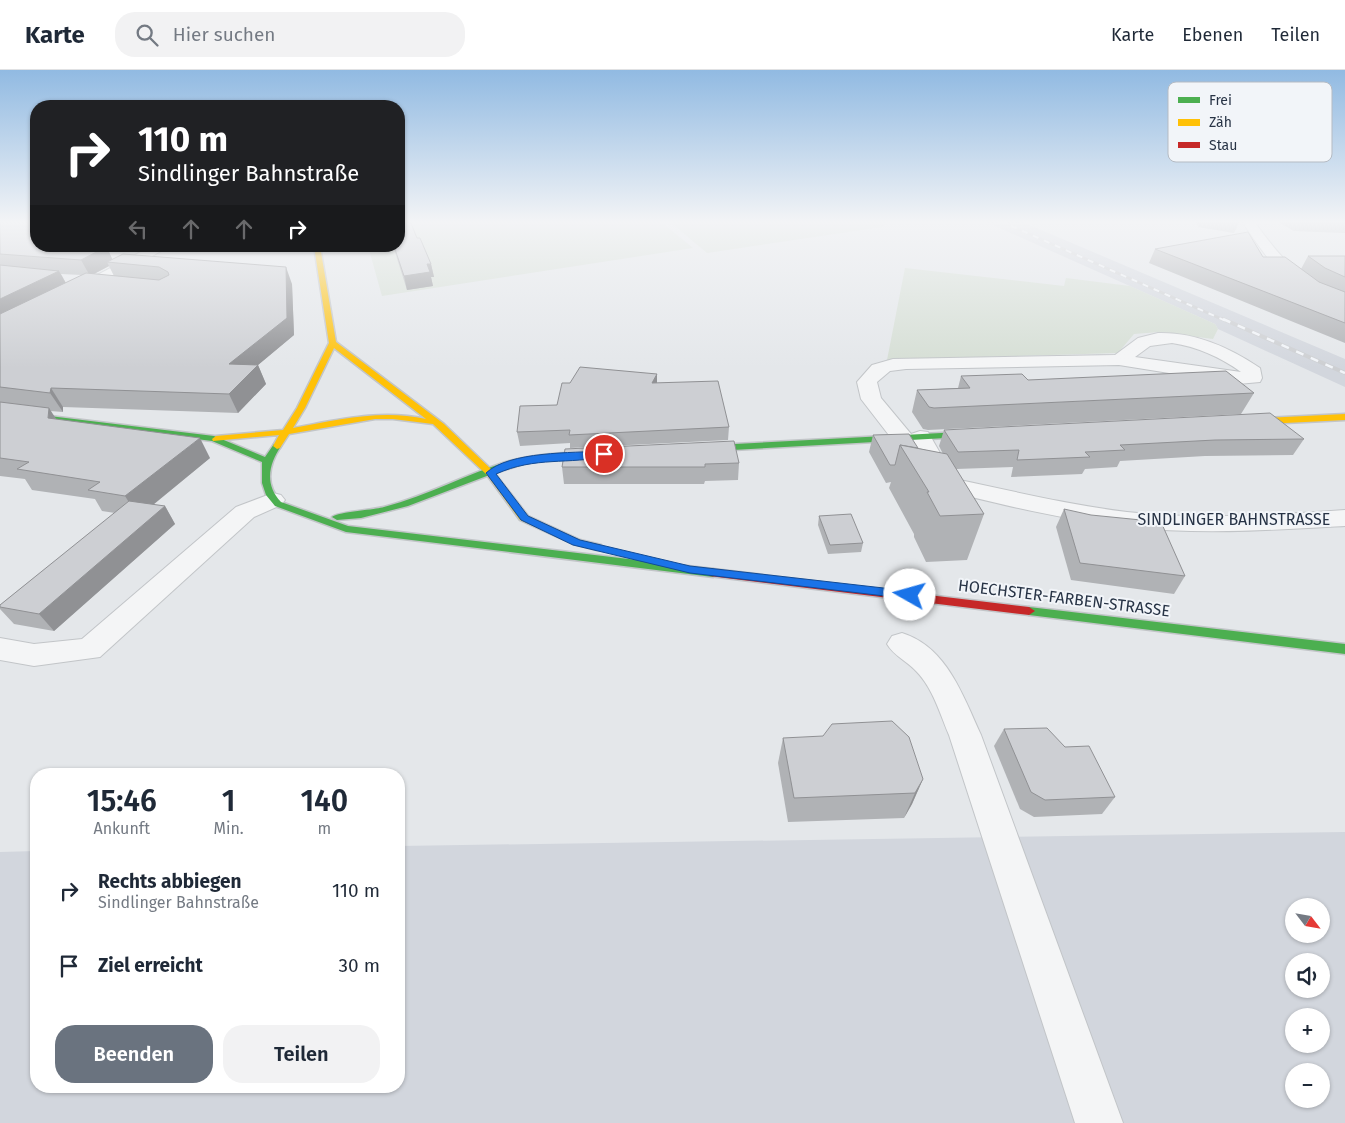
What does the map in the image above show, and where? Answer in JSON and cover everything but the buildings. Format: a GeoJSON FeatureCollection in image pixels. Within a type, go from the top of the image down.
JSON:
{"type":"FeatureCollection","features":[{"type":"Feature","properties":{"kind":"main road"},"geometry":{"type":"LineString","coordinates":[[273,500],[267,487],[267,465],[285,432],[302,408],[334,343],[321,270]]}},
{"type":"Feature","properties":{"kind":"main road","name":"HOECHSTER-FARBEN-STRASSE"},"geometry":{"type":"LineString","coordinates":[[334,343],[441,426],[490,473],[524,518],[577,542],[690,569]]}},
{"type":"Feature","properties":{"kind":"main road"},"geometry":{"type":"LineString","coordinates":[[0,412],[214,439],[285,432],[382,415],[418,417],[441,426]]}},
{"type":"Feature","properties":{"kind":"main road"},"geometry":{"type":"LineString","coordinates":[[1227,423],[1345,417]]}},
{"type":"Feature","properties":{"kind":"main road"},"geometry":{"type":"LineString","coordinates":[[267,465],[303,436],[346,420]]}},
{"type":"Feature","properties":{"kind":"main road"},"geometry":{"type":"LineString","coordinates":[[685,450],[993,434]]}},
{"type":"Feature","properties":{"kind":"main road"},"geometry":{"type":"LineString","coordinates":[[454,438],[458,456]]}},
{"type":"Feature","properties":{"kind":"main road"},"geometry":{"type":"LineString","coordinates":[[214,439],[267,465]]}},
{"type":"Feature","properties":{"kind":"main road"},"geometry":{"type":"LineString","coordinates":[[304,515],[348,517],[410,504],[510,464],[535,459],[617,454]]}},
{"type":"Feature","properties":{"kind":"main road"},"geometry":{"type":"LineString","coordinates":[[410,504],[445,477]]}},
{"type":"Feature","properties":{"kind":"main road","name":"HOECHSTER-FARBEN-STRASSE"},"geometry":{"type":"LineString","coordinates":[[273,500],[304,515],[346,529],[1345,649]]}},
{"type":"Feature","properties":{"kind":"street"},"geometry":{"type":"LineString","coordinates":[[61,300],[119,270]]}},
{"type":"Feature","properties":{"kind":"street"},"geometry":{"type":"LineString","coordinates":[[1284,270],[1304,286],[1345,304]]}},
{"type":"Feature","properties":{"kind":"street"},"geometry":{"type":"LineString","coordinates":[[67,280],[122,286]]}},
{"type":"Feature","properties":{"kind":"street"},"geometry":{"type":"LineString","coordinates":[[960,507],[946,484],[912,438],[871,399],[867,382],[874,371],[884,366],[906,363],[1119,360],[1238,378],[1253,378],[1253,372],[1243,365],[1205,346],[1184,340],[1144,342],[1119,360]]}},
{"type":"Feature","properties":{"kind":"street","name":"SINDLINGER BAHNSTRASSE"},"geometry":{"type":"LineString","coordinates":[[946,484],[1094,514],[1154,522],[1281,522],[1345,518]]}},
{"type":"Feature","properties":{"kind":"street"},"geometry":{"type":"LineString","coordinates":[[0,650],[34,655],[90,649],[245,512],[273,500]]}},
{"type":"Feature","properties":{"kind":"street"},"geometry":{"type":"LineString","coordinates":[[902,644],[927,663],[942,683],[965,735],[1099,1123]]}},
{"type":"Feature","properties":{"kind":"shaded area"},"geometry":{"type":"Polygon","coordinates":[[[375,270],[550,270],[382,296],[375,270]]]}},
{"type":"Feature","properties":{"kind":"shaded area"},"geometry":{"type":"Polygon","coordinates":[[[905,270],[924,270],[1064,286],[1066,278],[1130,286],[1215,324],[1218,329],[1213,339],[1159,332],[1134,334],[1118,353],[887,360],[905,270]]]}},
{"type":"Feature","properties":{"kind":"shaded area"},"geometry":{"type":"Polygon","coordinates":[[[1094,270],[1136,270],[1345,359],[1345,387],[1218,329],[1215,324],[1094,270]]]}},
{"type":"Feature","properties":{"kind":"shaded area"},"geometry":{"type":"Polygon","coordinates":[[[1345,832],[1345,1123],[0,1123],[0,852],[30,851],[30,1093],[405,1093],[405,846],[1345,832]]]}},
{"type":"Feature","properties":{"kind":"railway"},"geometry":{"type":"LineString","coordinates":[[1111,270],[1226,321]]}},
{"type":"Feature","properties":{"kind":"railway"},"geometry":{"type":"LineString","coordinates":[[1223,319],[1345,373]]}},
{"type":"Feature","properties":{"kind":"traffic: fast"},"geometry":{"type":"LineString","coordinates":[[0,412],[214,439],[267,461]]}},
{"type":"Feature","properties":{"kind":"traffic: fast"},"geometry":{"type":"LineString","coordinates":[[697,449],[979,434]]}},
{"type":"Feature","properties":{"kind":"traffic: fast"},"geometry":{"type":"LineString","coordinates":[[277,446],[268,459],[265,471],[268,489],[274,500],[278,504],[346,529],[713,573]]}},
{"type":"Feature","properties":{"kind":"traffic: fast"},"geometry":{"type":"LineString","coordinates":[[337,517],[383,511],[522,461],[556,456],[602,454]]}},
{"type":"Feature","properties":{"kind":"traffic: fast"},"geometry":{"type":"LineString","coordinates":[[1029,611],[1345,649]]}},
{"type":"Feature","properties":{"kind":"traffic: slow"},"geometry":{"type":"LineString","coordinates":[[277,446],[301,408],[333,343],[321,270]]}},
{"type":"Feature","properties":{"kind":"traffic: slow"},"geometry":{"type":"LineString","coordinates":[[333,343],[441,426],[490,473],[524,518],[577,542],[597,547]]}},
{"type":"Feature","properties":{"kind":"traffic: slow"},"geometry":{"type":"LineString","coordinates":[[216,439],[285,432],[375,417],[411,418],[430,422]]}},
{"type":"Feature","properties":{"kind":"traffic: slow"},"geometry":{"type":"LineString","coordinates":[[1242,422],[1345,417]]}},
{"type":"Feature","properties":{"kind":"traffic: jam"},"geometry":{"type":"LineString","coordinates":[[713,573],[1029,611]]}},
{"type":"Feature","properties":{"kind":"route"},"geometry":{"type":"LineString","coordinates":[[604,454],[535,459],[510,464],[490,473],[524,518],[577,542],[690,569],[910,595]]}}]}
